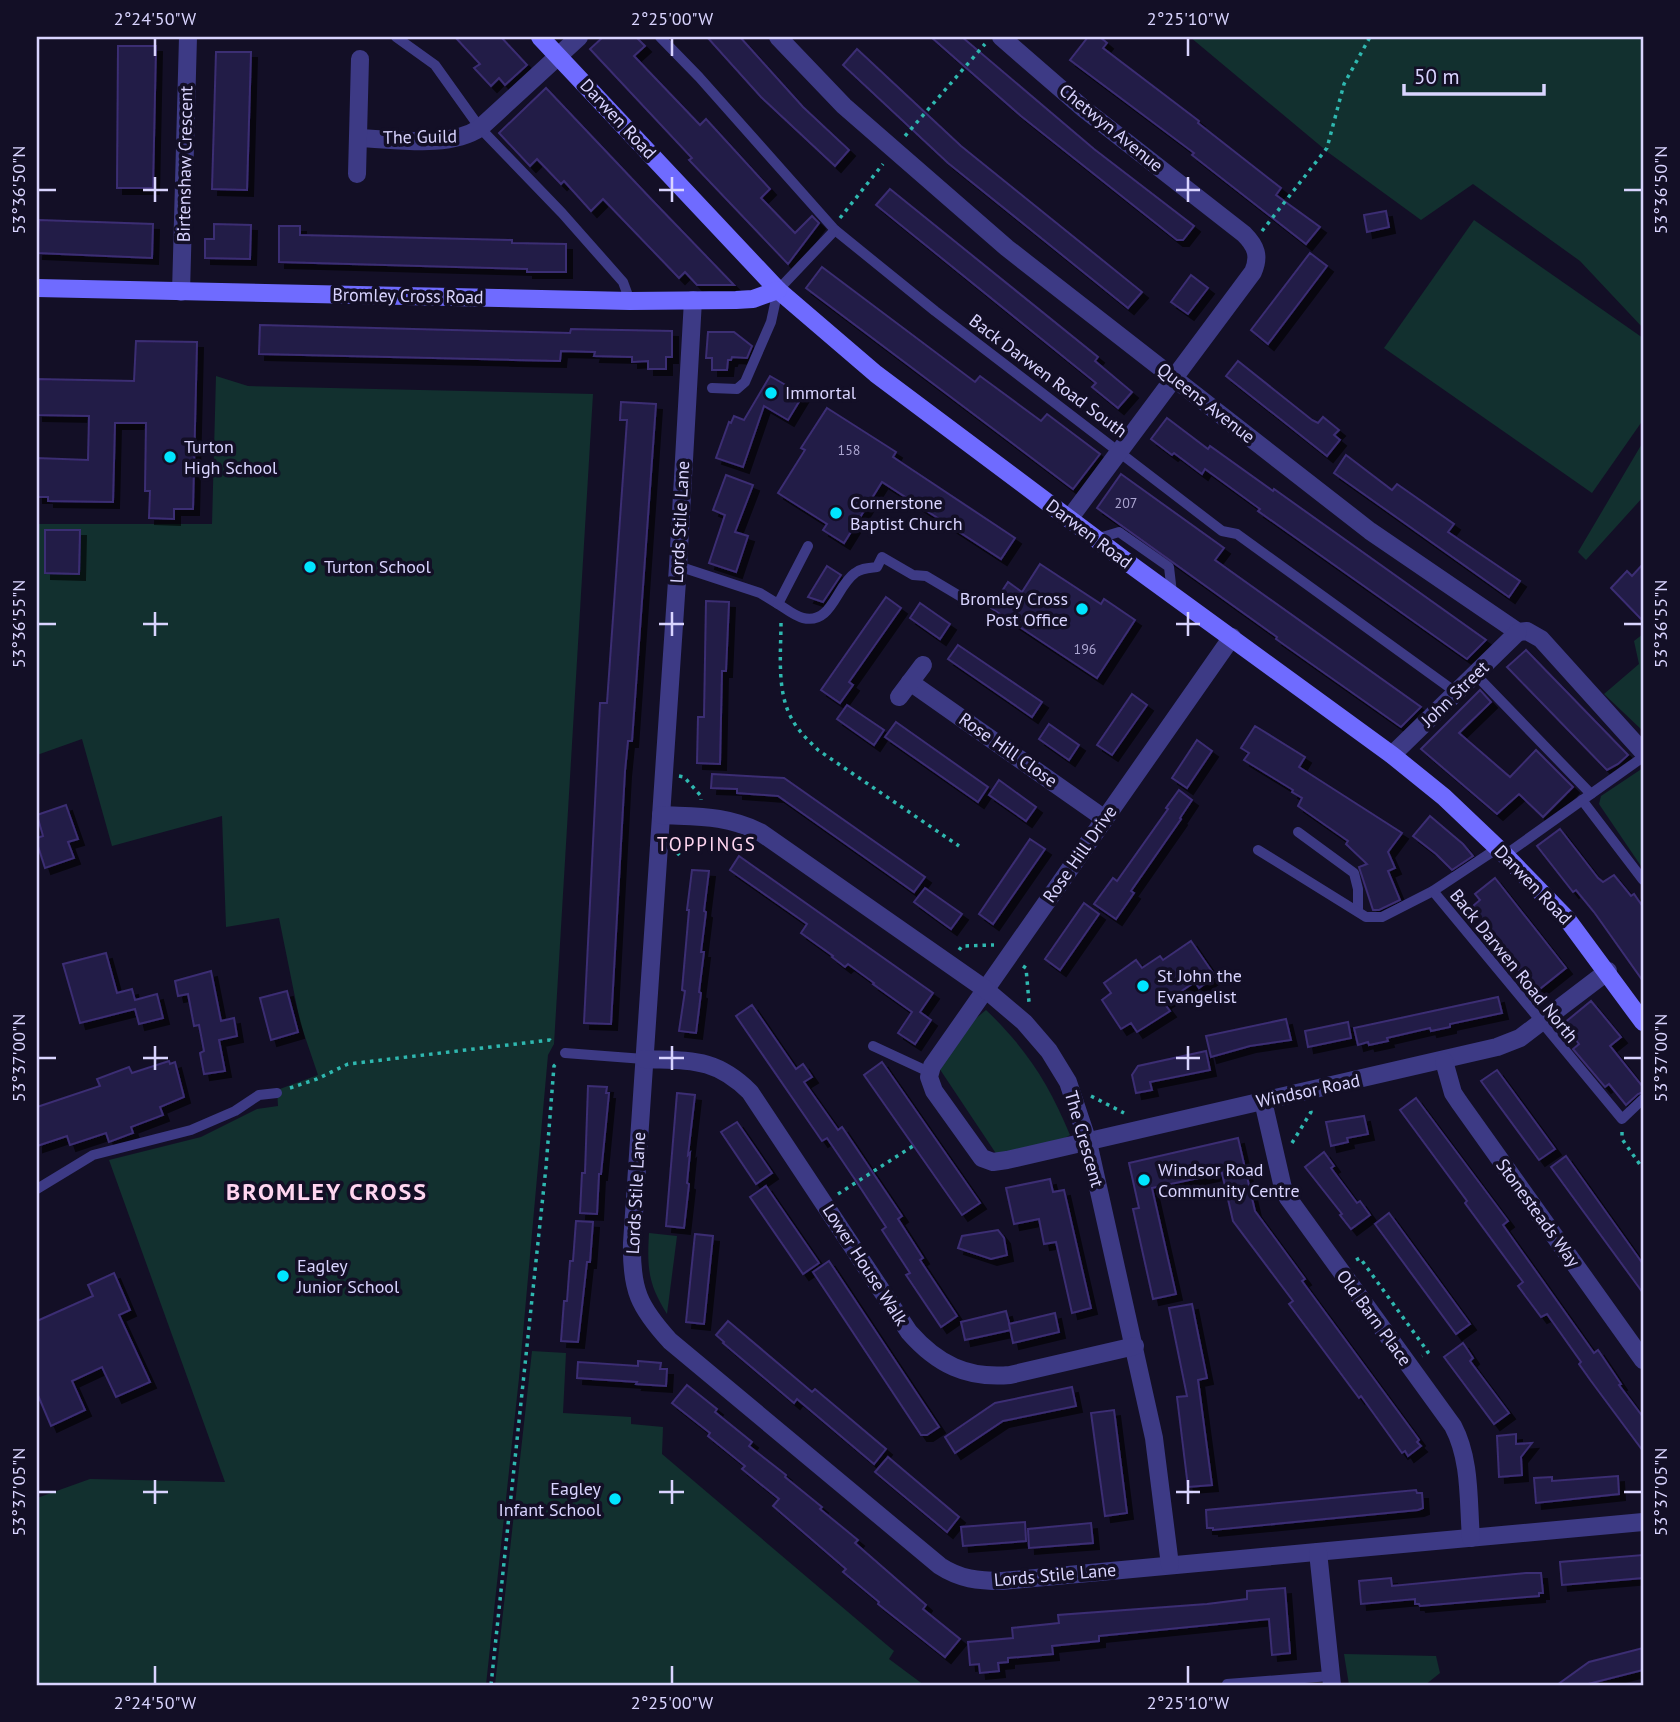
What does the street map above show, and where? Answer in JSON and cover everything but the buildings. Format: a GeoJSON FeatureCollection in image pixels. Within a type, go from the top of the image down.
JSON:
{"type":"FeatureCollection","features":[{"type":"Feature","properties":{"kind":"main road","name":"Darwen Road"},"geometry":{"type":"LineString","coordinates":[[540,37],[778,290],[876,374],[1069,520],[1392,755],[1444,797],[1567,919],[1608,971],[1643,1022]]}},
{"type":"Feature","properties":{"kind":"main road","name":"Bromley Cross Road"},"geometry":{"type":"LineString","coordinates":[[37,288],[630,301],[753,299],[778,290]]}},
{"type":"Feature","properties":{"kind":"street","name":"Birtenshaw Crescent"},"geometry":{"type":"LineString","coordinates":[[181,292],[188,37]]}},
{"type":"Feature","properties":{"kind":"street"},"geometry":{"type":"LineString","coordinates":[[480,128],[579,37]]}},
{"type":"Feature","properties":{"kind":"street","name":"Queens Avenue"},"geometry":{"type":"LineString","coordinates":[[778,37],[844,106],[1007,248],[1370,531],[1518,632],[1527,631],[1541,639],[1643,754]]}},
{"type":"Feature","properties":{"kind":"street","name":"Chetwyn Avenue"},"geometry":{"type":"LineString","coordinates":[[1000,37],[1084,109],[1252,241]]}},
{"type":"Feature","properties":{"kind":"street","name":"The Guild"},"geometry":{"type":"LineString","coordinates":[[357,174],[360,59]]}},
{"type":"Feature","properties":{"kind":"street","name":"The Guild"},"geometry":{"type":"LineString","coordinates":[[358,138],[448,140],[466,136],[480,128]]}},
{"type":"Feature","properties":{"kind":"street"},"geometry":{"type":"LineString","coordinates":[[1069,520],[1253,272],[1257,252],[1252,241]]}},
{"type":"Feature","properties":{"kind":"street","name":"Lords Stile Lane"},"geometry":{"type":"LineString","coordinates":[[693,300],[632,1274],[640,1303],[651,1322],[670,1341],[929,1557],[957,1577],[1002,1581],[1318,1552]]}},
{"type":"Feature","properties":{"kind":"street","name":"John Street"},"geometry":{"type":"LineString","coordinates":[[1392,755],[1518,632]]}},
{"type":"Feature","properties":{"kind":"street","name":"Rose Hill Drive"},"geometry":{"type":"LineString","coordinates":[[929,1072],[1232,637]]}},
{"type":"Feature","properties":{"kind":"street"},"geometry":{"type":"LineString","coordinates":[[899,697],[923,665]]}},
{"type":"Feature","properties":{"kind":"street","name":"Rose Hill Close"},"geometry":{"type":"LineString","coordinates":[[910,682],[1105,819]]}},
{"type":"Feature","properties":{"kind":"street","name":"The Crescent"},"geometry":{"type":"LineString","coordinates":[[661,816],[720,817],[740,822],[760,832],[985,989],[1024,1022],[1049,1051],[1068,1082],[1088,1142],[1154,1438],[1170,1565]]}},
{"type":"Feature","properties":{"kind":"street","name":"Windsor Road"},"geometry":{"type":"LineString","coordinates":[[929,1072],[934,1091],[978,1155],[987,1161],[1007,1160],[1444,1062],[1497,1047],[1520,1038],[1608,971]]}},
{"type":"Feature","properties":{"kind":"street","name":"Lower House Walk"},"geometry":{"type":"LineString","coordinates":[[644,1059],[703,1062],[721,1068],[750,1092],[909,1332],[936,1359],[955,1368],[991,1377],[1135,1346]]}},
{"type":"Feature","properties":{"kind":"street","name":"Stonesteads Way"},"geometry":{"type":"LineString","coordinates":[[1444,1062],[1453,1093],[1459,1102],[1643,1360]]}},
{"type":"Feature","properties":{"kind":"street","name":"Old Barn Place"},"geometry":{"type":"LineString","coordinates":[[1263,1101],[1283,1188],[1288,1198],[1453,1426],[1461,1441],[1465,1455],[1471,1538]]}},
{"type":"Feature","properties":{"kind":"street"},"geometry":{"type":"LineString","coordinates":[[1331,1681],[1318,1552],[1643,1522]]}},
{"type":"Feature","properties":{"kind":"lane"},"geometry":{"type":"LineString","coordinates":[[396,37],[435,65],[480,128],[606,261],[626,286],[630,301]]}},
{"type":"Feature","properties":{"kind":"lane","name":"Back Darwen Road South"},"geometry":{"type":"LineString","coordinates":[[660,37],[835,230],[935,311],[1222,531],[1237,534],[1457,693]]}},
{"type":"Feature","properties":{"kind":"lane"},"geometry":{"type":"LineString","coordinates":[[712,388],[737,388],[745,382],[771,322],[778,290],[835,230]]}},
{"type":"Feature","properties":{"kind":"lane"},"geometry":{"type":"LineString","coordinates":[[779,604],[808,546]]}},
{"type":"Feature","properties":{"kind":"lane"},"geometry":{"type":"LineString","coordinates":[[678,566],[760,593],[801,618],[820,617],[827,612],[850,577],[857,571],[877,567],[882,557],[913,575],[926,576],[963,598]]}},
{"type":"Feature","properties":{"kind":"lane"},"geometry":{"type":"LineString","coordinates":[[1475,674],[1591,794]]}},
{"type":"Feature","properties":{"kind":"lane"},"geometry":{"type":"LineString","coordinates":[[1433,891],[1502,852],[1582,800],[1643,754]]}},
{"type":"Feature","properties":{"kind":"lane"},"geometry":{"type":"LineString","coordinates":[[1582,800],[1643,880]]}},
{"type":"Feature","properties":{"kind":"lane"},"geometry":{"type":"LineString","coordinates":[[1298,832],[1354,873],[1358,889],[1358,911]]}},
{"type":"Feature","properties":{"kind":"lane"},"geometry":{"type":"LineString","coordinates":[[1258,850],[1358,911]]}},
{"type":"Feature","properties":{"kind":"lane","name":"Back Darwen Road North"},"geometry":{"type":"LineString","coordinates":[[1358,911],[1366,917],[1382,917],[1433,891],[1622,1119]]}},
{"type":"Feature","properties":{"kind":"lane"},"geometry":{"type":"LineString","coordinates":[[873,1046],[929,1072]]}},
{"type":"Feature","properties":{"kind":"lane"},"geometry":{"type":"LineString","coordinates":[[565,1053],[644,1059]]}},
{"type":"Feature","properties":{"kind":"lane"},"geometry":{"type":"LineString","coordinates":[[37,1189],[93,1155],[191,1130],[235,1111],[260,1095],[277,1093]]}},
{"type":"Feature","properties":{"kind":"lane"},"geometry":{"type":"LineString","coordinates":[[1622,1119],[1643,1099]]}},
{"type":"Feature","properties":{"kind":"lane"},"geometry":{"type":"LineString","coordinates":[[1227,1684],[1331,1681]]}},
{"type":"Feature","properties":{"kind":"path"},"geometry":{"type":"LineString","coordinates":[[835,230],[838,221],[894,150],[991,37]]}},
{"type":"Feature","properties":{"kind":"path"},"geometry":{"type":"LineString","coordinates":[[1252,241],[1327,148],[1345,84],[1370,37]]}},
{"type":"Feature","properties":{"kind":"path"},"geometry":{"type":"LineString","coordinates":[[779,604],[784,696],[791,719],[818,750],[959,846]]}},
{"type":"Feature","properties":{"kind":"path"},"geometry":{"type":"LineString","coordinates":[[277,1093],[317,1079],[348,1064],[550,1040],[565,1053],[554,1066],[545,1181],[491,1685]]}},
{"type":"Feature","properties":{"kind":"path"},"geometry":{"type":"LineString","coordinates":[[1274,1146],[1292,1142],[1311,1112],[1307,1091]]}},
{"type":"Feature","properties":{"kind":"path"},"geometry":{"type":"LineString","coordinates":[[1074,1099],[1092,1096],[1126,1114],[1129,1132]]}},
{"type":"Feature","properties":{"kind":"path"},"geometry":{"type":"LineString","coordinates":[[1622,1119],[1622,1139],[1643,1169]]}},
{"type":"Feature","properties":{"kind":"path"},"geometry":{"type":"LineString","coordinates":[[825,1203],[913,1146]]}},
{"type":"Feature","properties":{"kind":"green space"},"geometry":{"type":"Polygon","coordinates":[[[1190,37],[1643,37],[1643,328],[1580,261],[1473,184],[1421,220],[1329,153],[1190,37]]]}},
{"type":"Feature","properties":{"kind":"green space"},"geometry":{"type":"Polygon","coordinates":[[[1474,220],[1643,338],[1643,420],[1592,493],[1384,348],[1474,220]]]}},
{"type":"Feature","properties":{"kind":"green space"},"geometry":{"type":"Polygon","coordinates":[[[216,376],[248,386],[593,394],[554,1044],[548,1055],[519,1378],[486,1685],[37,1685],[37,1498],[90,1479],[225,1482],[109,1160],[201,1137],[257,1109],[278,1106],[277,1090],[318,1075],[300,1022],[279,918],[226,927],[222,816],[112,846],[82,739],[37,755],[37,524],[212,524],[216,376]]]}},
{"type":"Feature","properties":{"kind":"green space"},"geometry":{"type":"Polygon","coordinates":[[[1643,442],[1643,497],[1586,560],[1578,552],[1643,442]]]}},
{"type":"Feature","properties":{"kind":"green space"},"geometry":{"type":"Polygon","coordinates":[[[1643,634],[1643,731],[1604,694],[1639,664],[1634,641],[1643,634]]]}},
{"type":"Feature","properties":{"kind":"green space"},"geometry":{"type":"Polygon","coordinates":[[[1643,768],[1643,869],[1599,804],[1601,796],[1643,768]]]}},
{"type":"Feature","properties":{"kind":"green space"},"geometry":{"type":"Polygon","coordinates":[[[986,1010],[1025,1053],[1054,1099],[1070,1135],[1060,1141],[997,1155],[939,1068],[974,1020],[986,1010]]]}},
{"type":"Feature","properties":{"kind":"green space"},"geometry":{"type":"Polygon","coordinates":[[[649,1233],[677,1236],[667,1314],[650,1275],[649,1233]]]}},
{"type":"Feature","properties":{"kind":"green space","name":"Eagley Infant School"},"geometry":{"type":"Polygon","coordinates":[[[532,1351],[566,1353],[563,1413],[631,1417],[631,1424],[663,1427],[662,1454],[894,1651],[889,1659],[924,1685],[495,1685],[532,1351]]]}},
{"type":"Feature","properties":{"kind":"green space"},"geometry":{"type":"Polygon","coordinates":[[[1344,1654],[1436,1656],[1440,1673],[1425,1685],[1349,1685],[1344,1654]]]}},
{"type":"Feature","properties":{"kind":"place","name":"Immortal"},"geometry":{"type":"Point","coordinates":[771,393]}},
{"type":"Feature","properties":{"kind":"place","name":"Turton High School"},"geometry":{"type":"Point","coordinates":[170,457]}},
{"type":"Feature","properties":{"kind":"place","name":"Cornerstone Baptist Church"},"geometry":{"type":"Point","coordinates":[836,513]}},
{"type":"Feature","properties":{"kind":"place","name":"Turton School"},"geometry":{"type":"Point","coordinates":[310,567]}},
{"type":"Feature","properties":{"kind":"place","name":"Bromley Cross Post Office"},"geometry":{"type":"Point","coordinates":[1082,609]}},
{"type":"Feature","properties":{"kind":"place","name":"St John the Evangelist"},"geometry":{"type":"Point","coordinates":[1143,986]}},
{"type":"Feature","properties":{"kind":"place","name":"Windsor Road Community Centre"},"geometry":{"type":"Point","coordinates":[1144,1180]}},
{"type":"Feature","properties":{"kind":"place","name":"Eagley Junior School"},"geometry":{"type":"Point","coordinates":[283,1276]}},
{"type":"Feature","properties":{"kind":"place","name":"Eagley Infant School"},"geometry":{"type":"Point","coordinates":[615,1499]}},
{"type":"Feature","properties":{"kind":"district","name":"TOPPINGS"},"geometry":{"type":"Point","coordinates":[707,844]}},
{"type":"Feature","properties":{"kind":"district","name":"BROMLEY CROSS"},"geometry":{"type":"Point","coordinates":[327,1192]}}]}
